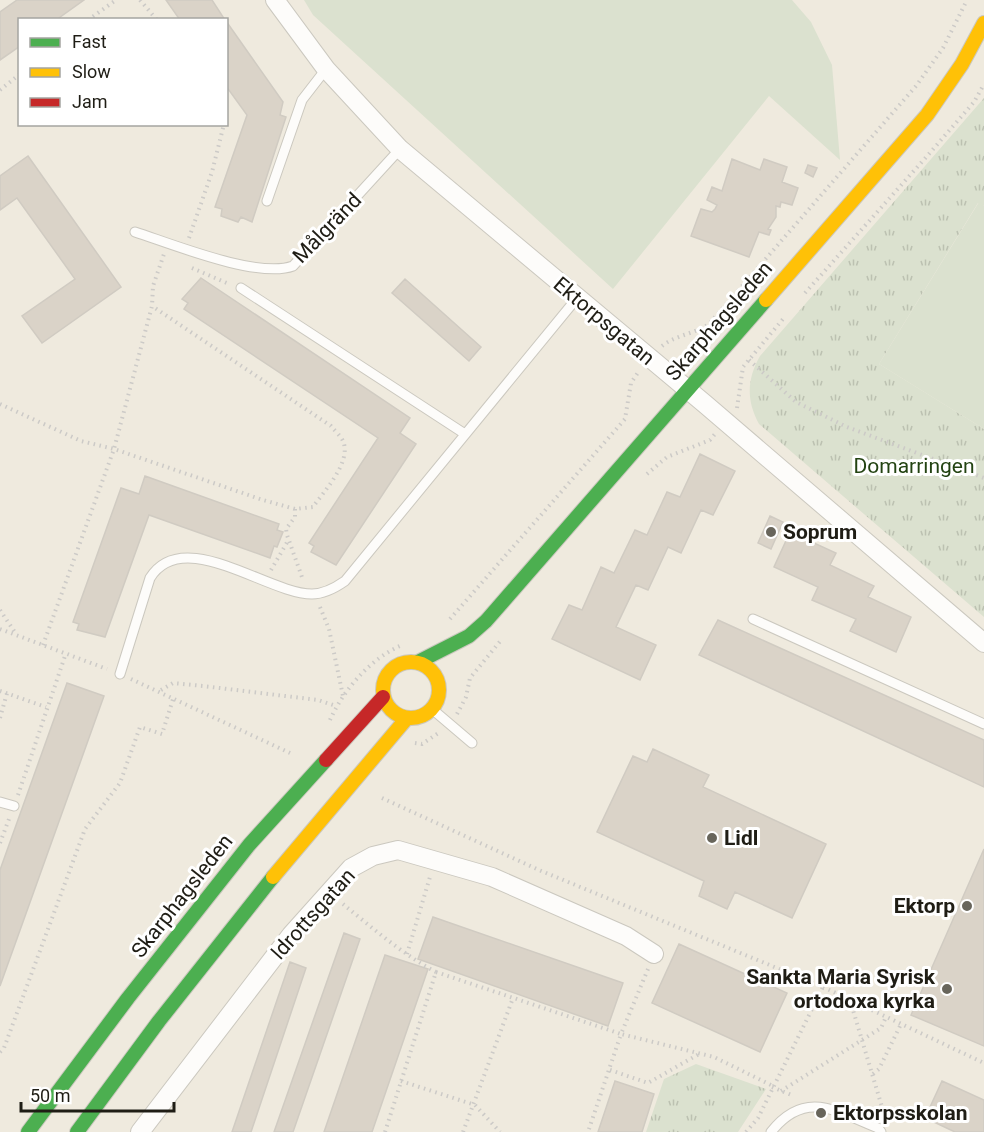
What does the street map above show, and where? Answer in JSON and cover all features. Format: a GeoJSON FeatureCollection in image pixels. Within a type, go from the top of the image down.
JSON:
{"type":"FeatureCollection","features":[{"type":"Feature","properties":{"kind":"main road","name":"Skarphagsleden"},"geometry":{"type":"LineString","coordinates":[[418,662],[469,636],[486,621],[951,85],[974,47],[984,23]]}},
{"type":"Feature","properties":{"kind":"main road","name":"Skarphagsleden"},"geometry":{"type":"LineString","coordinates":[[439,684],[469,636]]}},
{"type":"Feature","properties":{"kind":"main road"},"geometry":{"type":"LineString","coordinates":[[418,662],[431,669],[439,684],[440,692],[432,709],[425,715],[407,718],[391,710],[383,697],[383,681],[389,671],[399,664],[418,662]]}},
{"type":"Feature","properties":{"kind":"main road","name":"Skarphagsleden"},"geometry":{"type":"LineString","coordinates":[[28,1132],[128,998],[249,845],[383,697]]}},
{"type":"Feature","properties":{"kind":"main road"},"geometry":{"type":"LineString","coordinates":[[77,1132],[159,1021],[268,883],[407,718]]}},
{"type":"Feature","properties":{"kind":"street","name":"Ektorpsgatan"},"geometry":{"type":"LineString","coordinates":[[275,0],[326,69],[400,149],[687,389],[984,643]]}},
{"type":"Feature","properties":{"kind":"street","name":"Idrottsgatan"},"geometry":{"type":"LineString","coordinates":[[140,1132],[291,935],[351,868],[373,856],[398,850],[492,877],[626,936],[654,954]]}},
{"type":"Feature","properties":{"kind":"lane"},"geometry":{"type":"LineString","coordinates":[[267,201],[302,100],[326,69]]}},
{"type":"Feature","properties":{"kind":"lane","name":"Målgränd"},"geometry":{"type":"LineString","coordinates":[[135,232],[218,259],[281,271],[293,266],[400,149]]}},
{"type":"Feature","properties":{"kind":"lane"},"geometry":{"type":"LineString","coordinates":[[241,288],[465,434]]}},
{"type":"Feature","properties":{"kind":"lane"},"geometry":{"type":"LineString","coordinates":[[120,674],[150,578],[163,565],[174,560],[192,558],[216,562],[267,582],[312,594],[335,588],[345,581],[577,298]]}},
{"type":"Feature","properties":{"kind":"lane"},"geometry":{"type":"LineString","coordinates":[[753,619],[984,724]]}},
{"type":"Feature","properties":{"kind":"lane"},"geometry":{"type":"LineString","coordinates":[[432,709],[472,743]]}},
{"type":"Feature","properties":{"kind":"lane"},"geometry":{"type":"LineString","coordinates":[[0,802],[14,806]]}},
{"type":"Feature","properties":{"kind":"lane"},"geometry":{"type":"LineString","coordinates":[[771,1132],[784,1115],[804,1106],[825,1107],[880,1130]]}},
{"type":"Feature","properties":{"kind":"path"},"geometry":{"type":"LineString","coordinates":[[91,18],[116,0]]}},
{"type":"Feature","properties":{"kind":"path"},"geometry":{"type":"LineString","coordinates":[[140,0],[155,18]]}},
{"type":"Feature","properties":{"kind":"path"},"geometry":{"type":"LineString","coordinates":[[0,90],[18,76]]}},
{"type":"Feature","properties":{"kind":"path"},"geometry":{"type":"LineString","coordinates":[[185,248],[212,172],[224,126]]}},
{"type":"Feature","properties":{"kind":"path"},"geometry":{"type":"LineString","coordinates":[[43,645],[114,449],[152,306],[153,286],[167,243]]}},
{"type":"Feature","properties":{"kind":"path"},"geometry":{"type":"LineString","coordinates":[[0,404],[81,441],[114,449],[295,509],[313,507],[340,466],[345,453],[342,440],[331,426],[152,306]]}},
{"type":"Feature","properties":{"kind":"path"},"geometry":{"type":"LineString","coordinates":[[749,360],[796,402],[837,422],[984,478]]}},
{"type":"Feature","properties":{"kind":"path"},"geometry":{"type":"LineString","coordinates":[[295,509],[295,517],[286,529],[288,539],[329,629],[343,696]]}},
{"type":"Feature","properties":{"kind":"path"},"geometry":{"type":"LineString","coordinates":[[267,582],[274,563],[288,539]]}},
{"type":"Feature","properties":{"kind":"path"},"geometry":{"type":"LineString","coordinates":[[0,610],[17,636]]}},
{"type":"Feature","properties":{"kind":"path"},"geometry":{"type":"LineString","coordinates":[[0,630],[160,690],[290,753]]}},
{"type":"Feature","properties":{"kind":"path"},"geometry":{"type":"LineString","coordinates":[[0,843],[66,653]]}},
{"type":"Feature","properties":{"kind":"path"},"geometry":{"type":"LineString","coordinates":[[160,690],[173,683],[318,700],[336,706]]}},
{"type":"Feature","properties":{"kind":"path"},"geometry":{"type":"LineString","coordinates":[[0,690],[46,707]]}},
{"type":"Feature","properties":{"kind":"path"},"geometry":{"type":"LineString","coordinates":[[0,718],[7,693]]}},
{"type":"Feature","properties":{"kind":"path"},"geometry":{"type":"LineString","coordinates":[[0,1052],[4,1048],[85,829],[120,783],[140,727],[162,734],[174,696]]}},
{"type":"Feature","properties":{"kind":"path"},"geometry":{"type":"LineString","coordinates":[[382,798],[539,870],[823,987],[984,1063]]}},
{"type":"Feature","properties":{"kind":"path"},"geometry":{"type":"LineString","coordinates":[[407,954],[435,862]]}},
{"type":"Feature","properties":{"kind":"path"},"geometry":{"type":"LineString","coordinates":[[329,892],[413,960],[436,972],[621,1034],[714,1056],[802,1100],[804,1106]]}},
{"type":"Feature","properties":{"kind":"path"},"geometry":{"type":"LineString","coordinates":[[588,1132],[621,1034],[654,954]]}},
{"type":"Feature","properties":{"kind":"path"},"geometry":{"type":"LineString","coordinates":[[385,1132],[436,972]]}},
{"type":"Feature","properties":{"kind":"path"},"geometry":{"type":"LineString","coordinates":[[746,1132],[758,1118],[823,987]]}},
{"type":"Feature","properties":{"kind":"path"},"geometry":{"type":"LineString","coordinates":[[463,1132],[475,1105],[513,998]]}},
{"type":"Feature","properties":{"kind":"path"},"geometry":{"type":"LineString","coordinates":[[850,1000],[886,1116],[880,1130]]}},
{"type":"Feature","properties":{"kind":"path"},"geometry":{"type":"LineString","coordinates":[[781,1091],[881,1028],[886,1017]]}},
{"type":"Feature","properties":{"kind":"path"},"geometry":{"type":"LineString","coordinates":[[873,1074],[879,1069],[901,1024]]}},
{"type":"Feature","properties":{"kind":"path"},"geometry":{"type":"LineString","coordinates":[[610,1070],[648,1083],[700,1053]]}},
{"type":"Feature","properties":{"kind":"path"},"geometry":{"type":"LineString","coordinates":[[401,1081],[475,1105],[500,1132]]}},
{"type":"Feature","properties":{"kind":"green space"},"geometry":{"type":"Polygon","coordinates":[[[304,0],[792,0],[811,22],[832,65],[840,160],[769,96],[613,289],[313,15],[304,0]]]}},
{"type":"Feature","properties":{"kind":"green space","name":"Domarringen"},"geometry":{"type":"Polygon","coordinates":[[[984,98],[984,206],[978,203],[879,364],[984,429],[984,617],[759,424],[752,406],[750,390],[753,373],[760,356],[984,98]]]}},
{"type":"Feature","properties":{"kind":"green space"},"geometry":{"type":"Polygon","coordinates":[[[979,202],[984,206],[984,429],[879,364],[979,202]]]}},
{"type":"Feature","properties":{"kind":"green space"},"geometry":{"type":"Polygon","coordinates":[[[696,1064],[766,1089],[738,1132],[646,1132],[664,1079],[696,1064]]]}},
{"type":"Feature","properties":{"kind":"building"},"geometry":{"type":"Polygon","coordinates":[[[17,0],[84,0],[59,18],[18,18],[18,47],[0,60],[0,12],[17,0]]]}},
{"type":"Feature","properties":{"kind":"building"},"geometry":{"type":"Polygon","coordinates":[[[166,0],[212,0],[224,18],[179,18],[166,0]]]}},
{"type":"Feature","properties":{"kind":"building"},"geometry":{"type":"Polygon","coordinates":[[[228,24],[283,102],[280,115],[286,117],[252,222],[241,217],[238,222],[221,216],[222,209],[215,207],[247,115],[228,89],[228,24]]]}},
{"type":"Feature","properties":{"kind":"building"},"geometry":{"type":"Polygon","coordinates":[[[28,156],[121,287],[42,343],[22,316],[75,279],[17,198],[0,210],[0,176],[28,156]]]}},
{"type":"Feature","properties":{"kind":"building"},"geometry":{"type":"Polygon","coordinates":[[[732,159],[760,170],[764,159],[787,167],[782,182],[798,188],[792,205],[781,202],[780,207],[776,206],[776,217],[768,229],[771,230],[769,235],[759,232],[749,257],[691,236],[701,209],[712,212],[715,209],[717,205],[707,200],[712,187],[722,191],[732,159]]]}},
{"type":"Feature","properties":{"kind":"building"},"geometry":{"type":"Polygon","coordinates":[[[808,165],[817,168],[813,177],[805,173],[808,165]]]}},
{"type":"Feature","properties":{"kind":"building"},"geometry":{"type":"Polygon","coordinates":[[[201,278],[410,418],[400,433],[416,444],[336,565],[311,552],[314,546],[309,543],[378,438],[184,309],[188,303],[182,299],[201,278]]]}},
{"type":"Feature","properties":{"kind":"building"},"geometry":{"type":"Polygon","coordinates":[[[405,279],[481,347],[469,361],[392,293],[405,279]]]}},
{"type":"Feature","properties":{"kind":"building"},"geometry":{"type":"Polygon","coordinates":[[[700,454],[735,471],[713,515],[701,510],[681,553],[668,547],[648,590],[636,585],[616,627],[656,645],[640,680],[552,639],[569,605],[582,610],[601,567],[614,573],[635,530],[647,535],[667,492],[680,497],[700,454]]]}},
{"type":"Feature","properties":{"kind":"building"},"geometry":{"type":"Polygon","coordinates":[[[145,476],[279,524],[277,530],[283,532],[277,547],[274,546],[270,558],[149,515],[105,637],[77,630],[79,624],[73,622],[121,488],[139,494],[145,476]]]}},
{"type":"Feature","properties":{"kind":"building","name":"Soprum"},"geometry":{"type":"Polygon","coordinates":[[[770,516],[783,522],[771,549],[758,543],[770,516]]]}},
{"type":"Feature","properties":{"kind":"building"},"geometry":{"type":"Polygon","coordinates":[[[790,532],[836,553],[830,565],[874,586],[868,597],[911,617],[896,652],[850,631],[856,619],[812,600],[818,587],[774,567],[790,532]]]}},
{"type":"Feature","properties":{"kind":"building"},"geometry":{"type":"Polygon","coordinates":[[[718,620],[984,740],[984,787],[699,655],[718,620]]]}},
{"type":"Feature","properties":{"kind":"building"},"geometry":{"type":"Polygon","coordinates":[[[67,683],[104,696],[0,986],[0,870],[67,683]]]}},
{"type":"Feature","properties":{"kind":"building","name":"Lidl"},"geometry":{"type":"Polygon","coordinates":[[[653,749],[709,775],[703,787],[826,844],[792,918],[735,892],[727,909],[699,896],[704,881],[597,832],[633,756],[647,762],[653,749]]]}},
{"type":"Feature","properties":{"kind":"building"},"geometry":{"type":"Polygon","coordinates":[[[984,849],[984,1046],[911,1015],[984,849]]]}},
{"type":"Feature","properties":{"kind":"building"},"geometry":{"type":"Polygon","coordinates":[[[433,917],[623,983],[608,1026],[418,959],[433,917]]]}},
{"type":"Feature","properties":{"kind":"building"},"geometry":{"type":"Polygon","coordinates":[[[344,933],[360,939],[293,1132],[274,1132],[344,933]]]}},
{"type":"Feature","properties":{"kind":"building"},"geometry":{"type":"Polygon","coordinates":[[[679,944],[787,993],[760,1052],[652,1003],[679,944]]]}},
{"type":"Feature","properties":{"kind":"building"},"geometry":{"type":"Polygon","coordinates":[[[385,955],[428,969],[372,1132],[324,1132],[385,955]]]}},
{"type":"Feature","properties":{"kind":"building"},"geometry":{"type":"Polygon","coordinates":[[[290,962],[306,968],[251,1132],[232,1132],[290,962]]]}},
{"type":"Feature","properties":{"kind":"building"},"geometry":{"type":"Polygon","coordinates":[[[615,1081],[654,1094],[642,1132],[598,1132],[615,1081]]]}},
{"type":"Feature","properties":{"kind":"building"},"geometry":{"type":"Polygon","coordinates":[[[942,1081],[984,1100],[984,1132],[955,1132],[925,1118],[942,1081]]]}},
{"type":"Feature","properties":{"kind":"traffic: fast"},"geometry":{"type":"LineString","coordinates":[[418,662],[469,636],[486,621],[766,300]]}},
{"type":"Feature","properties":{"kind":"traffic: fast"},"geometry":{"type":"LineString","coordinates":[[28,1132],[128,998],[249,845],[326,760]]}},
{"type":"Feature","properties":{"kind":"traffic: fast"},"geometry":{"type":"LineString","coordinates":[[77,1132],[159,1021],[273,877]]}},
{"type":"Feature","properties":{"kind":"traffic: slow"},"geometry":{"type":"LineString","coordinates":[[766,300],[927,115],[962,64],[984,23]]}},
{"type":"Feature","properties":{"kind":"traffic: slow"},"geometry":{"type":"LineString","coordinates":[[405,662],[417,662],[427,666],[435,674],[439,690],[435,706],[427,714],[417,718],[405,718],[395,714],[387,706],[383,696],[383,684],[387,674],[395,666],[405,662]]}},
{"type":"Feature","properties":{"kind":"traffic: slow"},"geometry":{"type":"LineString","coordinates":[[273,877],[407,718]]}},
{"type":"Feature","properties":{"kind":"traffic: jam"},"geometry":{"type":"LineString","coordinates":[[326,760],[383,697]]}},
{"type":"Feature","properties":{"kind":"place","name":"Soprum"},"geometry":{"type":"Point","coordinates":[771,532]}},
{"type":"Feature","properties":{"kind":"place","name":"Lidl"},"geometry":{"type":"Point","coordinates":[712,838]}},
{"type":"Feature","properties":{"kind":"place","name":"Ektorp"},"geometry":{"type":"Point","coordinates":[967,906]}},
{"type":"Feature","properties":{"kind":"place","name":"Sankta Maria Syrisk ortodoxa kyrka"},"geometry":{"type":"Point","coordinates":[947,989]}},
{"type":"Feature","properties":{"kind":"place","name":"Ektorpsskolan"},"geometry":{"type":"Point","coordinates":[821,1113]}}]}
